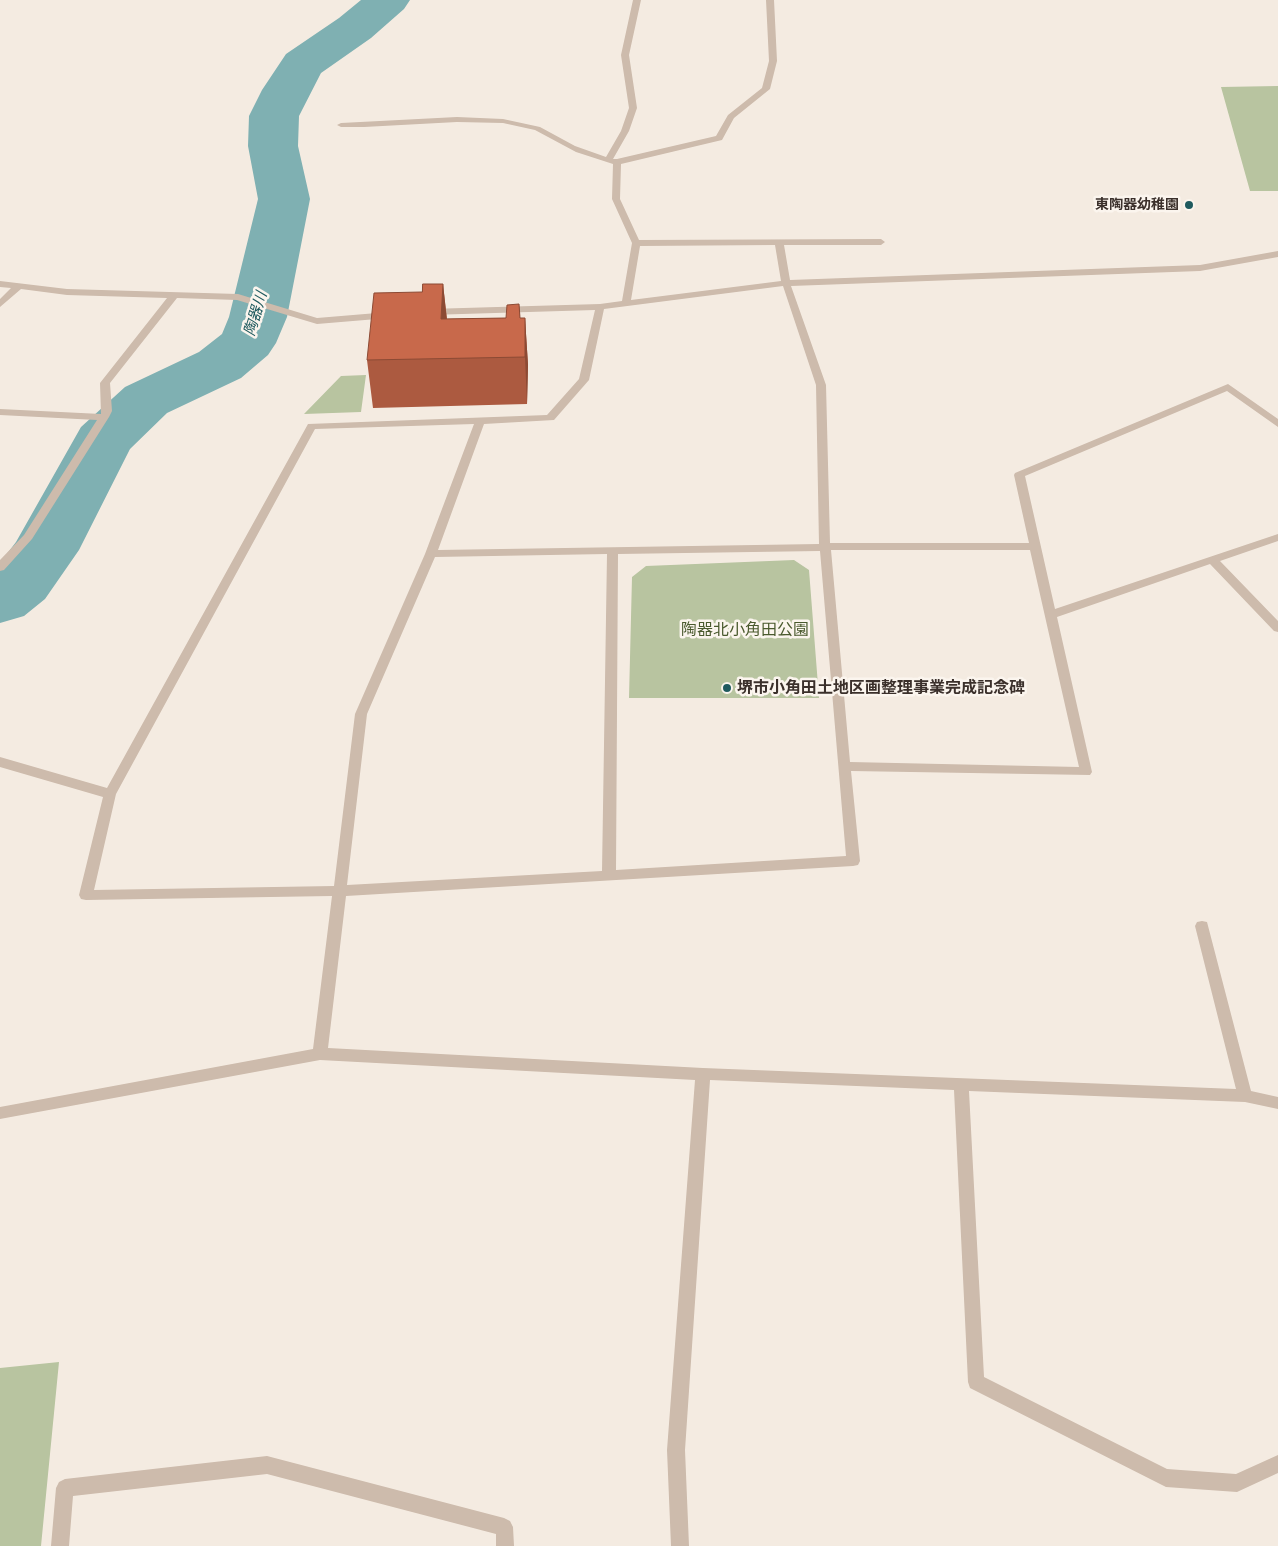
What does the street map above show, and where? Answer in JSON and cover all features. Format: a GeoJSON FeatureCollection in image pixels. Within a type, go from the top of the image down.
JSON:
{"type":"FeatureCollection","features":[{"type":"Feature","properties":{"kind":"street"},"geometry":{"type":"LineString","coordinates":[[626,305],[636,243],[616,199],[612,161],[634,108],[625,55],[637,8],[637,0]]}},
{"type":"Feature","properties":{"kind":"street"},"geometry":{"type":"LineString","coordinates":[[341,125],[376,126],[446,119],[524,124],[544,129],[568,146],[612,161],[719,138],[731,116],[766,89],[773,61],[770,0]]}},
{"type":"Feature","properties":{"kind":"street"},"geometry":{"type":"LineString","coordinates":[[600,307],[584,380],[550,418],[312,426],[110,794],[86,895],[341,891],[853,861],[825,547],[821,385],[786,283],[779,241]]}},
{"type":"Feature","properties":{"kind":"street"},"geometry":{"type":"LineString","coordinates":[[636,243],[880,242]]}},
{"type":"Feature","properties":{"kind":"street"},"geometry":{"type":"LineString","coordinates":[[417,313],[626,305],[786,283],[1200,268],[1278,254]]}},
{"type":"Feature","properties":{"kind":"street"},"geometry":{"type":"LineString","coordinates":[[0,284],[18,288],[67,292],[238,297],[317,321],[399,314]]}},
{"type":"Feature","properties":{"kind":"street"},"geometry":{"type":"LineString","coordinates":[[0,304],[18,288]]}},
{"type":"Feature","properties":{"kind":"street"},"geometry":{"type":"LineString","coordinates":[[0,567],[28,537],[104,417],[107,411],[105,383],[175,294]]}},
{"type":"Feature","properties":{"kind":"street"},"geometry":{"type":"LineString","coordinates":[[844,766],[1086,772],[1018,475],[1228,387],[1278,424]]}},
{"type":"Feature","properties":{"kind":"street"},"geometry":{"type":"LineString","coordinates":[[0,412],[104,417]]}},
{"type":"Feature","properties":{"kind":"street"},"geometry":{"type":"LineString","coordinates":[[320,1054],[361,714],[431,554],[480,421]]}},
{"type":"Feature","properties":{"kind":"street"},"geometry":{"type":"LineString","coordinates":[[1050,616],[1278,537]]}},
{"type":"Feature","properties":{"kind":"street"},"geometry":{"type":"LineString","coordinates":[[431,554],[825,547],[1035,546]]}},
{"type":"Feature","properties":{"kind":"street"},"geometry":{"type":"LineString","coordinates":[[609,876],[613,551]]}},
{"type":"Feature","properties":{"kind":"street"},"geometry":{"type":"LineString","coordinates":[[1214,560],[1278,628]]}},
{"type":"Feature","properties":{"kind":"street"},"geometry":{"type":"LineString","coordinates":[[0,762],[110,794]]}},
{"type":"Feature","properties":{"kind":"street"},"geometry":{"type":"LineString","coordinates":[[1202,926],[1245,1096]]}},
{"type":"Feature","properties":{"kind":"street"},"geometry":{"type":"LineString","coordinates":[[0,1112],[320,1054],[703,1074],[1245,1096],[1278,1103]]}},
{"type":"Feature","properties":{"kind":"street"},"geometry":{"type":"LineString","coordinates":[[680,1546],[676,1450],[703,1074]]}},
{"type":"Feature","properties":{"kind":"street"},"geometry":{"type":"LineString","coordinates":[[961,1084],[976,1382],[1166,1478],[1237,1483],[1278,1464]]}},
{"type":"Feature","properties":{"kind":"street"},"geometry":{"type":"LineString","coordinates":[[60,1546],[65,1488],[266,1465],[504,1527],[505,1546]]}},
{"type":"Feature","properties":{"kind":"green space"},"geometry":{"type":"Polygon","coordinates":[[[1278,86],[1278,191],[1250,191],[1221,87],[1278,86]]]}},
{"type":"Feature","properties":{"kind":"green space"},"geometry":{"type":"Polygon","coordinates":[[[366,375],[361,412],[304,414],[341,376],[366,375]]]}},
{"type":"Feature","properties":{"kind":"green space","name":"陶器北小角田公園"},"geometry":{"type":"Polygon","coordinates":[[[794,560],[809,570],[819,698],[629,698],[632,577],[646,566],[794,560]]]}},
{"type":"Feature","properties":{"kind":"green space"},"geometry":{"type":"Polygon","coordinates":[[[59,1362],[41,1546],[0,1546],[0,1368],[59,1362]]]}},
{"type":"Feature","properties":{"kind":"building"},"geometry":{"type":"Polygon","coordinates":[[[423,284],[443,284],[441,319],[506,318],[507,305],[519,304],[520,318],[525,318],[525,357],[367,360],[374,293],[422,292],[423,284]]]}},
{"type":"Feature","properties":{"kind":"waterway","name":"陶器川"},"geometry":{"type":"LineString","coordinates":[[0,600],[21,583],[45,550],[103,440],[146,400],[220,365],[247,343],[258,317],[284,199],[273,146],[274,116],[286,90],[303,64],[355,28],[388,0]]}},
{"type":"Feature","properties":{"kind":"place","name":"東陶器幼稚園"},"geometry":{"type":"Point","coordinates":[1189,205]}},
{"type":"Feature","properties":{"kind":"place","name":"堺市小角田土地区画整理事業完成記念碑"},"geometry":{"type":"Point","coordinates":[727,688]}}]}
